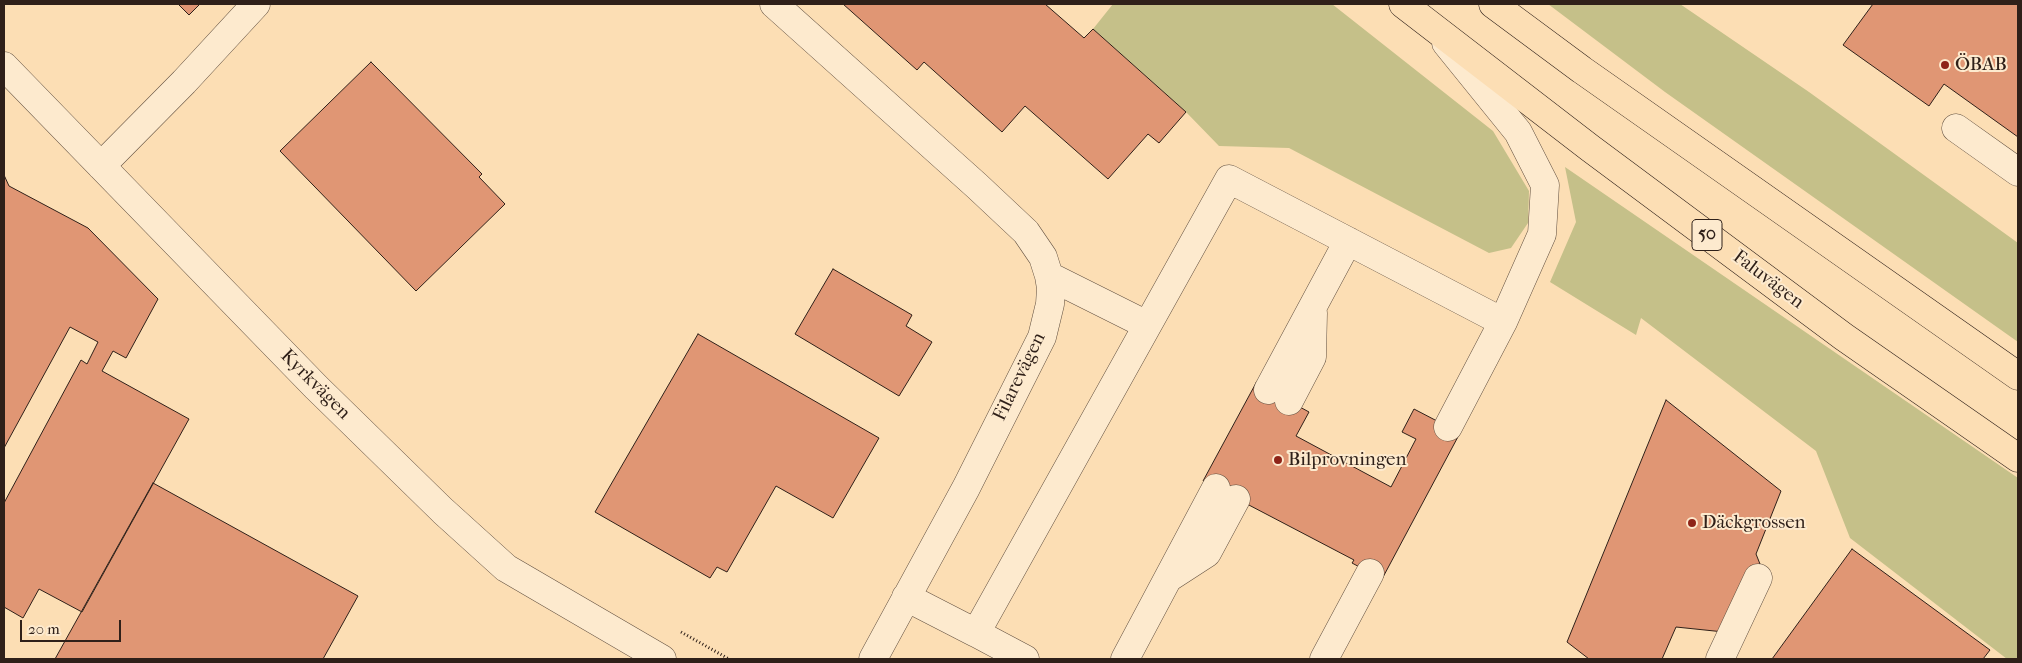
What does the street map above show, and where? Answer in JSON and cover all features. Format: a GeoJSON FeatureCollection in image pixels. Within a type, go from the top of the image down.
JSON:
{"type":"FeatureCollection","features":[{"type":"Feature","properties":{"kind":"highway","name":"Faluvägen"},"geometry":{"type":"LineString","coordinates":[[1403,4],[1590,148],[1836,331],[2018,458]]}},
{"type":"Feature","properties":{"kind":"highway"},"geometry":{"type":"LineString","coordinates":[[1493,4],[1582,70],[2018,376]]}},
{"type":"Feature","properties":{"kind":"street"},"geometry":{"type":"LineString","coordinates":[[101,166],[184,82],[256,4]]}},
{"type":"Feature","properties":{"kind":"street","name":"Filarevägen"},"geometry":{"type":"LineString","coordinates":[[774,4],[1026,232],[1043,257],[1049,276],[1050,304],[1042,337],[966,488],[873,659]]}},
{"type":"Feature","properties":{"kind":"street"},"geometry":{"type":"LineString","coordinates":[[1432,27],[1518,132],[1545,185],[1542,234],[1503,322],[1448,427]]}},
{"type":"Feature","properties":{"kind":"street","name":"Kyrkvägen"},"geometry":{"type":"LineString","coordinates":[[4,66],[316,387],[443,511],[506,568],[662,659]]}},
{"type":"Feature","properties":{"kind":"street"},"geometry":{"type":"LineString","coordinates":[[1956,128],[2018,172]]}},
{"type":"Feature","properties":{"kind":"street"},"geometry":{"type":"LineString","coordinates":[[976,633],[1229,179],[1503,322]]}},
{"type":"Feature","properties":{"kind":"street"},"geometry":{"type":"LineString","coordinates":[[1279,395],[1312,357],[1313,307],[1348,241]]}},
{"type":"Feature","properties":{"kind":"street"},"geometry":{"type":"LineString","coordinates":[[1049,276],[1147,325]]}},
{"type":"Feature","properties":{"kind":"street"},"geometry":{"type":"LineString","coordinates":[[1125,659],[1168,577],[1226,494]]}},
{"type":"Feature","properties":{"kind":"street"},"geometry":{"type":"LineString","coordinates":[[1324,659],[1370,573]]}},
{"type":"Feature","properties":{"kind":"street"},"geometry":{"type":"LineString","coordinates":[[1720,659],[1758,578]]}},
{"type":"Feature","properties":{"kind":"street"},"geometry":{"type":"LineString","coordinates":[[906,597],[1025,659]]}},
{"type":"Feature","properties":{"kind":"shaded area"},"geometry":{"type":"Polygon","coordinates":[[[1113,4],[1332,4],[1493,131],[1529,191],[1528,223],[1511,248],[1489,253],[1289,148],[1219,146],[1186,112],[1093,29],[1113,4]]]}},
{"type":"Feature","properties":{"kind":"shaded area"},"geometry":{"type":"Polygon","coordinates":[[[1548,4],[1680,4],[1809,92],[2018,243],[2018,342],[1665,92],[1548,4]]]}},
{"type":"Feature","properties":{"kind":"shaded area"},"geometry":{"type":"Polygon","coordinates":[[[1565,167],[2018,478],[2018,659],[2007,659],[1850,538],[1816,451],[1641,318],[1636,335],[1550,282],[1576,222],[1565,167]]]}},
{"type":"Feature","properties":{"kind":"building"},"geometry":{"type":"Polygon","coordinates":[[[178,4],[200,4],[189,15],[178,4]]]}},
{"type":"Feature","properties":{"kind":"building"},"geometry":{"type":"Polygon","coordinates":[[[843,4],[1045,4],[1084,38],[1093,29],[1186,112],[1159,143],[1148,134],[1108,179],[1025,106],[1002,132],[924,62],[917,70],[843,4]]]}},
{"type":"Feature","properties":{"kind":"building","name":"ÖBAB"},"geometry":{"type":"Polygon","coordinates":[[[1873,4],[2018,4],[2018,137],[1944,84],[1929,106],[1843,45],[1873,4]]]}},
{"type":"Feature","properties":{"kind":"building"},"geometry":{"type":"Polygon","coordinates":[[[371,62],[482,174],[479,177],[505,204],[416,291],[280,151],[371,62]]]}},
{"type":"Feature","properties":{"kind":"building"},"geometry":{"type":"Polygon","coordinates":[[[4,175],[9,186],[88,228],[158,299],[126,358],[113,351],[102,371],[189,419],[82,612],[39,589],[23,618],[4,607],[4,503],[81,360],[87,364],[98,342],[70,327],[4,448],[4,175]]]}},
{"type":"Feature","properties":{"kind":"building"},"geometry":{"type":"Polygon","coordinates":[[[833,269],[912,315],[906,326],[932,342],[899,396],[795,334],[833,269]]]}},
{"type":"Feature","properties":{"kind":"building"},"geometry":{"type":"Polygon","coordinates":[[[698,334],[879,438],[833,518],[776,486],[727,572],[717,567],[710,578],[595,512],[698,334]]]}},
{"type":"Feature","properties":{"kind":"building","name":"Bilprovningen"},"geometry":{"type":"Polygon","coordinates":[[[1256,383],[1309,412],[1296,436],[1391,487],[1416,439],[1402,432],[1414,409],[1460,433],[1382,579],[1352,563],[1354,560],[1203,481],[1256,383]]]}},
{"type":"Feature","properties":{"kind":"building","name":"Däckgrossen"},"geometry":{"type":"Polygon","coordinates":[[[1666,400],[1781,491],[1756,554],[1760,564],[1750,567],[1724,632],[1676,627],[1662,659],[1589,659],[1567,642],[1666,400]]]}},
{"type":"Feature","properties":{"kind":"building"},"geometry":{"type":"Polygon","coordinates":[[[153,483],[358,596],[323,659],[55,659],[153,483]]]}},
{"type":"Feature","properties":{"kind":"building"},"geometry":{"type":"Polygon","coordinates":[[[1852,549],[1990,650],[1983,659],[1772,659],[1852,549]]]}},
{"type":"Feature","properties":{"kind":"place","name":"ÖBAB"},"geometry":{"type":"Point","coordinates":[1945,65]}},
{"type":"Feature","properties":{"kind":"place","name":"Bilprovningen"},"geometry":{"type":"Point","coordinates":[1278,460]}},
{"type":"Feature","properties":{"kind":"place","name":"Däckgrossen"},"geometry":{"type":"Point","coordinates":[1692,523]}}]}
